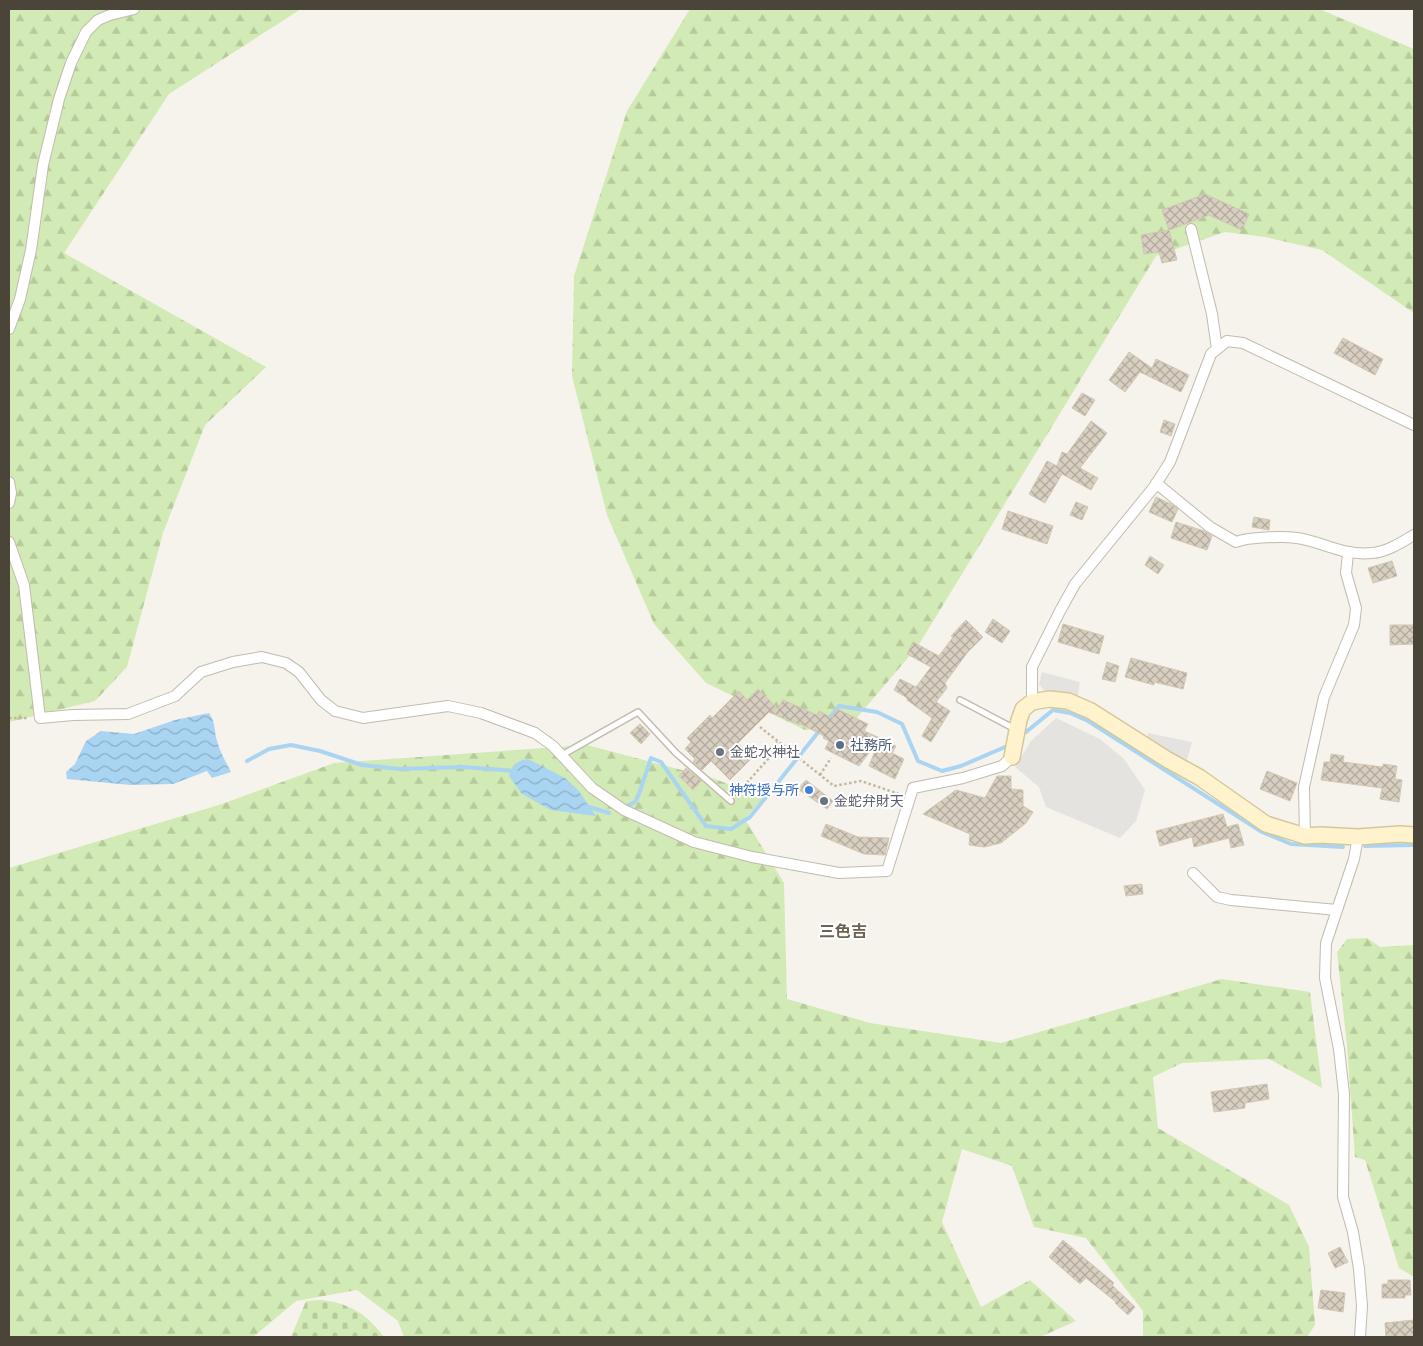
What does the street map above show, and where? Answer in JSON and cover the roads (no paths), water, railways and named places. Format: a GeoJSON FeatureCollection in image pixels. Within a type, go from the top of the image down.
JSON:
{"type":"FeatureCollection","features":[{"type":"Feature","properties":{"kind":"street"},"geometry":{"type":"LineString","coordinates":[[9,328],[20,299],[31,250],[43,165],[59,98],[71,63],[86,32],[98,20],[134,9]]}},
{"type":"Feature","properties":{"kind":"street"},"geometry":{"type":"LineString","coordinates":[[1191,229],[1212,314],[1217,349]]}},
{"type":"Feature","properties":{"kind":"street"},"geometry":{"type":"LineString","coordinates":[[1032,702],[1032,667],[1067,597],[1075,584],[1156,483],[1170,462],[1211,354],[1227,341],[1243,343],[1414,425]]}},
{"type":"Feature","properties":{"kind":"street"},"geometry":{"type":"LineString","coordinates":[[9,482],[9,503]]}},
{"type":"Feature","properties":{"kind":"street"},"geometry":{"type":"LineString","coordinates":[[1156,483],[1210,527],[1236,542],[1244,539],[1297,538],[1348,553],[1374,553],[1398,545],[1414,534]]}},
{"type":"Feature","properties":{"kind":"street"},"geometry":{"type":"LineString","coordinates":[[9,542],[24,585],[40,718],[128,714],[175,696],[200,672],[233,662],[262,657],[286,663],[299,672],[321,700],[335,711],[362,718],[448,706],[481,713],[535,733],[553,746],[592,788],[624,810],[694,842],[752,857],[839,873],[887,871],[913,788],[963,778],[1002,766],[1012,757],[1017,730],[1024,709],[1032,702],[1049,699],[1068,701],[1091,711],[1168,760],[1199,777],[1266,824],[1305,836],[1414,835]]}},
{"type":"Feature","properties":{"kind":"street"},"geometry":{"type":"LineString","coordinates":[[1305,836],[1304,787],[1324,697],[1354,625],[1356,608],[1346,573],[1348,553]]}},
{"type":"Feature","properties":{"kind":"street"},"geometry":{"type":"LineString","coordinates":[[1358,837],[1354,859],[1326,943],[1325,978],[1339,1049],[1344,1094],[1343,1196],[1353,1232],[1359,1269],[1362,1306],[1360,1337]]}},
{"type":"Feature","properties":{"kind":"street"},"geometry":{"type":"LineString","coordinates":[[1192,872],[1217,897],[1337,910]]}},
{"type":"Feature","properties":{"kind":"lane"},"geometry":{"type":"LineString","coordinates":[[960,700],[1017,730]]}},
{"type":"Feature","properties":{"kind":"lane"},"geometry":{"type":"LineString","coordinates":[[562,755],[638,712],[676,753],[731,801]]}},
{"type":"Feature","properties":{"kind":"water"},"geometry":{"type":"Polygon","coordinates":[[[209,713],[214,724],[218,745],[231,772],[212,778],[207,771],[173,784],[131,785],[67,779],[66,772],[75,764],[86,741],[101,731],[134,734],[175,720],[209,713]]]}},
{"type":"Feature","properties":{"kind":"water"},"geometry":{"type":"Polygon","coordinates":[[[528,759],[565,778],[578,790],[596,816],[551,810],[522,794],[509,776],[516,764],[528,759]]]}},
{"type":"Feature","properties":{"kind":"waterway"},"geometry":{"type":"LineString","coordinates":[[828,720],[839,706],[877,712],[902,724],[918,761],[942,771],[961,766],[1005,747]]}},
{"type":"Feature","properties":{"kind":"waterway"},"geometry":{"type":"LineString","coordinates":[[1026,732],[1053,710],[1070,713],[1088,721],[1262,832],[1291,844],[1343,847]]}},
{"type":"Feature","properties":{"kind":"waterway"},"geometry":{"type":"LineString","coordinates":[[627,806],[635,802],[651,758],[661,762],[706,826],[731,829],[750,817],[820,730]]}},
{"type":"Feature","properties":{"kind":"waterway"},"geometry":{"type":"LineString","coordinates":[[247,761],[269,749],[291,745],[320,751],[362,765],[399,769],[463,767],[516,771]]}},
{"type":"Feature","properties":{"kind":"waterway"},"geometry":{"type":"LineString","coordinates":[[586,806],[609,813]]}},
{"type":"Feature","properties":{"kind":"waterway"},"geometry":{"type":"LineString","coordinates":[[1365,846],[1414,845]]}},
{"type":"Feature","properties":{"kind":"place","name":"社務所"},"geometry":{"type":"Point","coordinates":[840,745]}},
{"type":"Feature","properties":{"kind":"place","name":"金蛇水神社"},"geometry":{"type":"Point","coordinates":[720,752]}},
{"type":"Feature","properties":{"kind":"place","name":"神符授与所"},"geometry":{"type":"Point","coordinates":[809,790]}},
{"type":"Feature","properties":{"kind":"place","name":"金蛇弁財天"},"geometry":{"type":"Point","coordinates":[824,801]}},
{"type":"Feature","properties":{"kind":"district","name":"三色吉"},"geometry":{"type":"Point","coordinates":[843,931]}}]}
